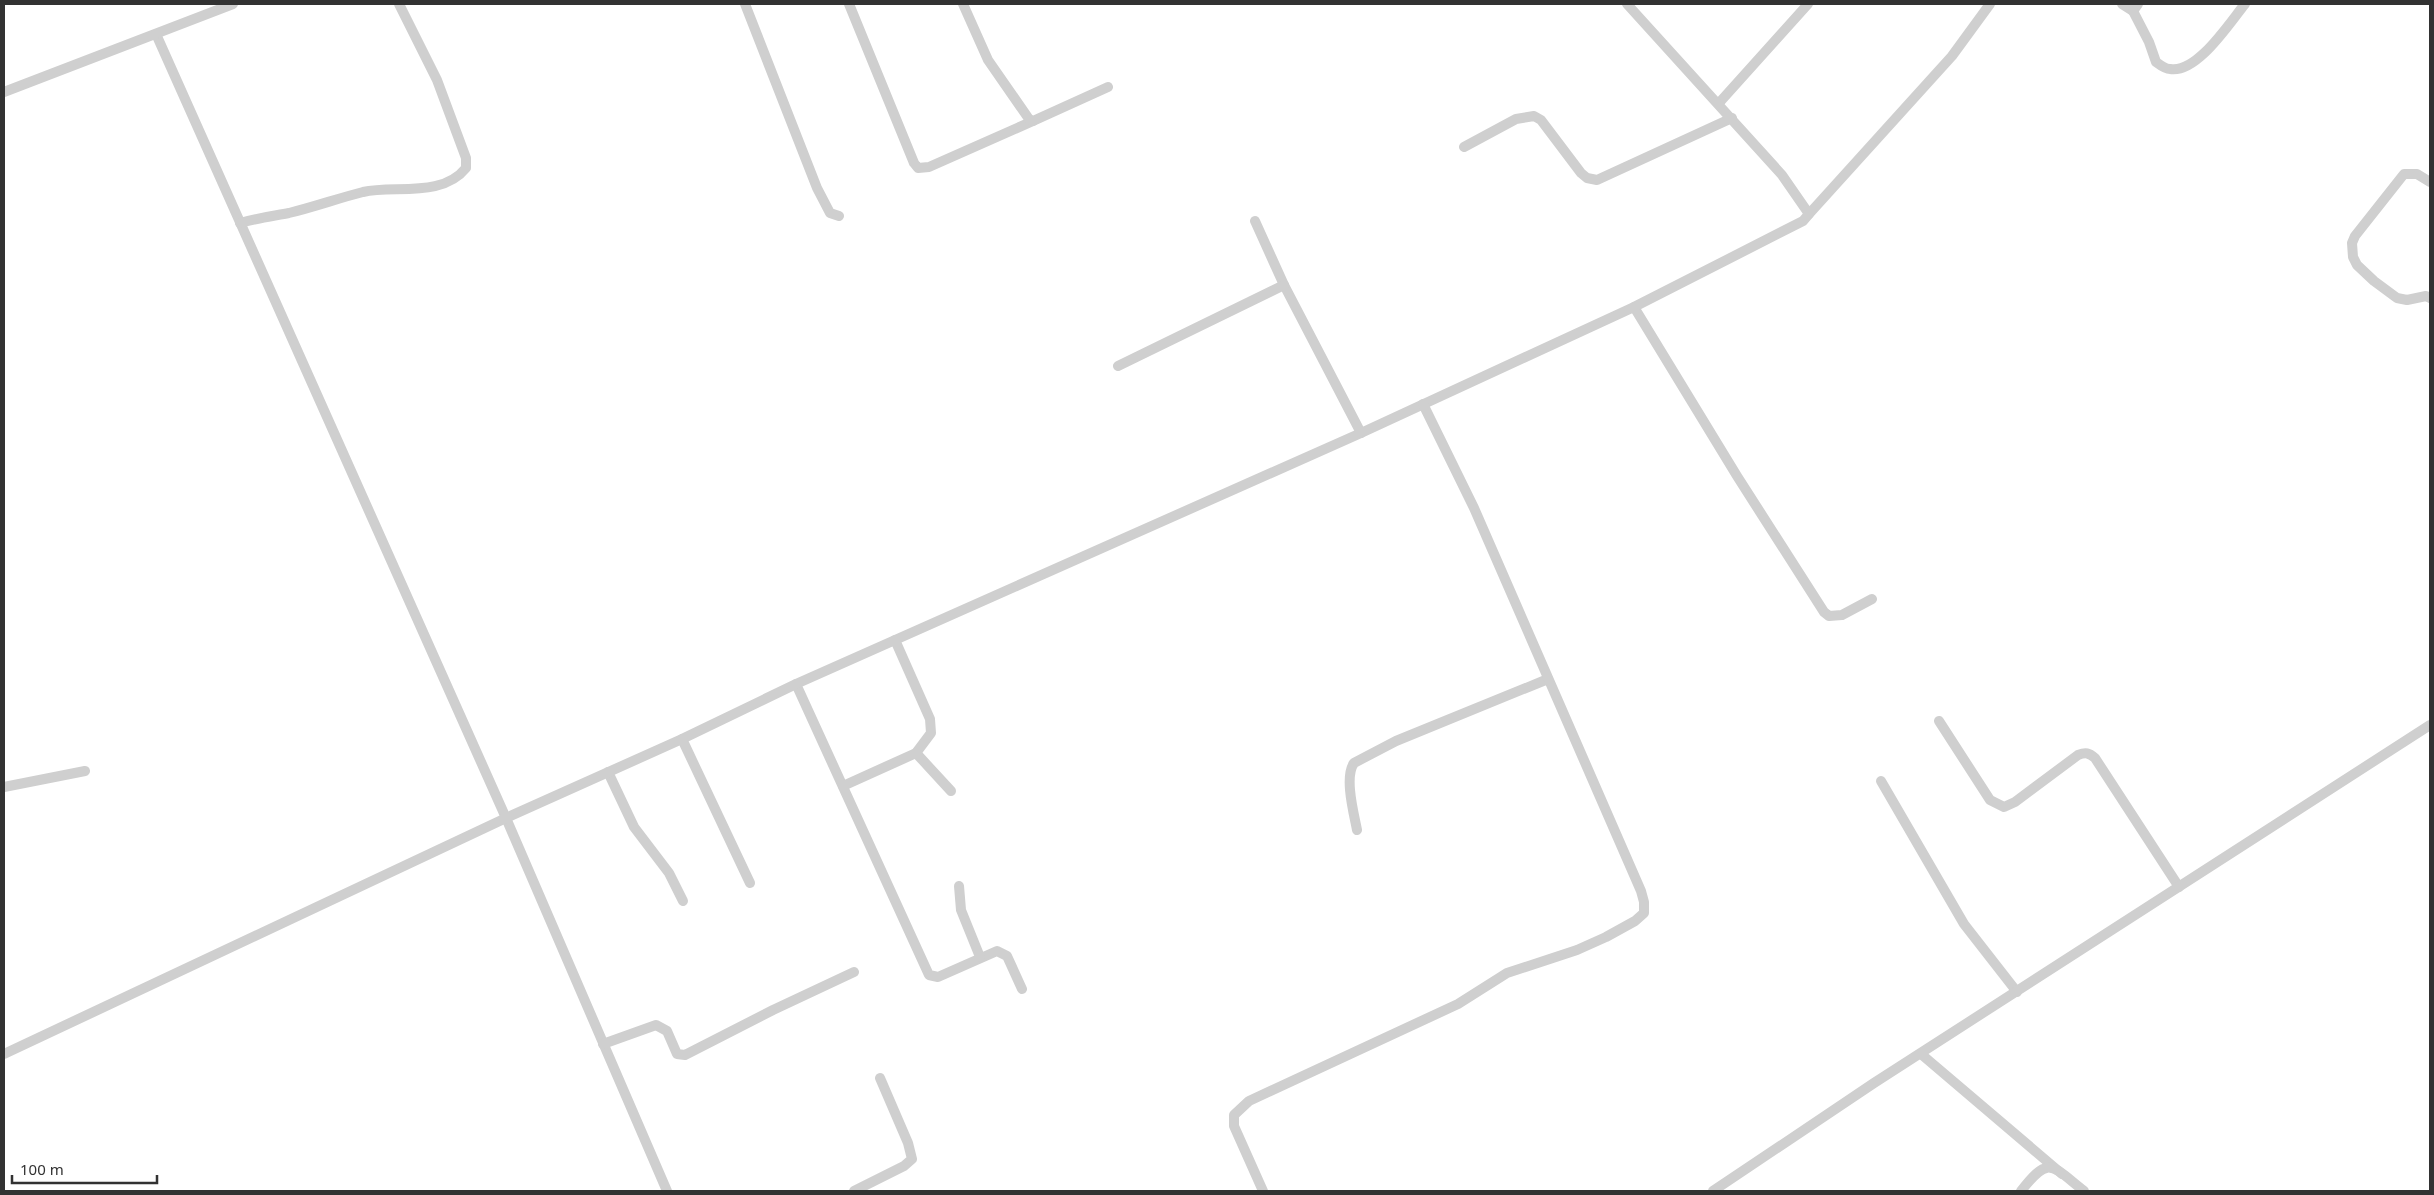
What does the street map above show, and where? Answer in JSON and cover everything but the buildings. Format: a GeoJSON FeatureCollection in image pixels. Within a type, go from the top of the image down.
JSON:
{"type":"FeatureCollection","features":[{"type":"Feature","properties":{"kind":"street"},"geometry":{"type":"LineString","coordinates":[[4,92],[233,4]]}},
{"type":"Feature","properties":{"kind":"street"},"geometry":{"type":"LineString","coordinates":[[240,223],[259,217],[308,208],[364,192],[429,186],[454,178],[466,168],[466,158],[437,80],[399,4]]}},
{"type":"Feature","properties":{"kind":"street"},"geometry":{"type":"LineString","coordinates":[[745,4],[816,188],[830,213],[839,216]]}},
{"type":"Feature","properties":{"kind":"street"},"geometry":{"type":"LineString","coordinates":[[848,4],[914,163],[918,168],[929,167],[1108,87]]}},
{"type":"Feature","properties":{"kind":"street"},"geometry":{"type":"LineString","coordinates":[[963,4],[988,60],[1015,100],[1033,121]]}},
{"type":"Feature","properties":{"kind":"street"},"geometry":{"type":"LineString","coordinates":[[1627,4],[1719,103],[1782,175],[1809,214]]}},
{"type":"Feature","properties":{"kind":"street"},"geometry":{"type":"LineString","coordinates":[[1719,103],[1808,4]]}},
{"type":"Feature","properties":{"kind":"street"},"geometry":{"type":"LineString","coordinates":[[4,1054],[506,818],[682,739],[796,684],[1361,433],[1634,307],[1783,233],[1803,221],[1952,56],[1990,4]]}},
{"type":"Feature","properties":{"kind":"street"},"geometry":{"type":"LineString","coordinates":[[2122,4],[2136,8],[2156,62],[2170,70],[2184,68],[2200,59],[2244,4]]}},
{"type":"Feature","properties":{"kind":"street"},"geometry":{"type":"LineString","coordinates":[[156,34],[506,818],[667,1191]]}},
{"type":"Feature","properties":{"kind":"street"},"geometry":{"type":"LineString","coordinates":[[1464,147],[1516,119],[1534,116],[1541,120],[1581,173],[1587,178],[1597,180],[1732,118]]}},
{"type":"Feature","properties":{"kind":"street"},"geometry":{"type":"LineString","coordinates":[[2430,182],[2417,174],[2404,174],[2355,236],[2352,249],[2357,265],[2397,298],[2407,300],[2426,296],[2430,298]]}},
{"type":"Feature","properties":{"kind":"street"},"geometry":{"type":"LineString","coordinates":[[1255,221],[1284,285],[1361,433]]}},
{"type":"Feature","properties":{"kind":"street"},"geometry":{"type":"LineString","coordinates":[[1118,366],[1284,285]]}},
{"type":"Feature","properties":{"kind":"street"},"geometry":{"type":"LineString","coordinates":[[1634,307],[1737,476],[1824,612],[1829,616],[1842,615],[1872,599]]}},
{"type":"Feature","properties":{"kind":"street"},"geometry":{"type":"LineString","coordinates":[[1263,1191],[1234,1126],[1234,1115],[1249,1100],[1458,1004],[1506,973],[1577,950],[1606,937],[1635,921],[1644,913],[1641,890],[1474,508],[1423,404]]}},
{"type":"Feature","properties":{"kind":"street"},"geometry":{"type":"LineString","coordinates":[[843,786],[916,753],[927,740],[932,727],[895,640]]}},
{"type":"Feature","properties":{"kind":"street"},"geometry":{"type":"LineString","coordinates":[[1357,830],[1350,780],[1350,769],[1354,763],[1396,740],[1548,679]]}},
{"type":"Feature","properties":{"kind":"street"},"geometry":{"type":"LineString","coordinates":[[796,684],[929,975],[938,977],[991,952],[1003,952],[1007,956],[1022,989]]}},
{"type":"Feature","properties":{"kind":"street"},"geometry":{"type":"LineString","coordinates":[[1939,721],[1990,800],[2004,807],[2015,802],[2078,755],[2085,752],[2090,754],[2095,758],[2179,887]]}},
{"type":"Feature","properties":{"kind":"street"},"geometry":{"type":"LineString","coordinates":[[1713,1191],[1921,1054],[2430,725]]}},
{"type":"Feature","properties":{"kind":"street"},"geometry":{"type":"LineString","coordinates":[[682,739],[750,883]]}},
{"type":"Feature","properties":{"kind":"street"},"geometry":{"type":"LineString","coordinates":[[916,753],[951,791]]}},
{"type":"Feature","properties":{"kind":"street"},"geometry":{"type":"LineString","coordinates":[[4,787],[85,771]]}},
{"type":"Feature","properties":{"kind":"street"},"geometry":{"type":"LineString","coordinates":[[608,772],[634,827],[670,873],[683,901]]}},
{"type":"Feature","properties":{"kind":"street"},"geometry":{"type":"LineString","coordinates":[[1881,781],[1964,924],[2017,992]]}},
{"type":"Feature","properties":{"kind":"street"},"geometry":{"type":"LineString","coordinates":[[959,886],[961,910],[980,957]]}},
{"type":"Feature","properties":{"kind":"street"},"geometry":{"type":"LineString","coordinates":[[603,1044],[656,1025],[667,1031],[678,1054],[685,1055],[773,1010],[854,972]]}},
{"type":"Feature","properties":{"kind":"street"},"geometry":{"type":"LineString","coordinates":[[1921,1054],[2084,1191]]}},
{"type":"Feature","properties":{"kind":"street"},"geometry":{"type":"LineString","coordinates":[[854,1191],[904,1166],[912,1159],[908,1143],[880,1078]]}},
{"type":"Feature","properties":{"kind":"street"},"geometry":{"type":"LineString","coordinates":[[2021,1191],[2040,1168],[2048,1166],[2062,1174]]}}]}
